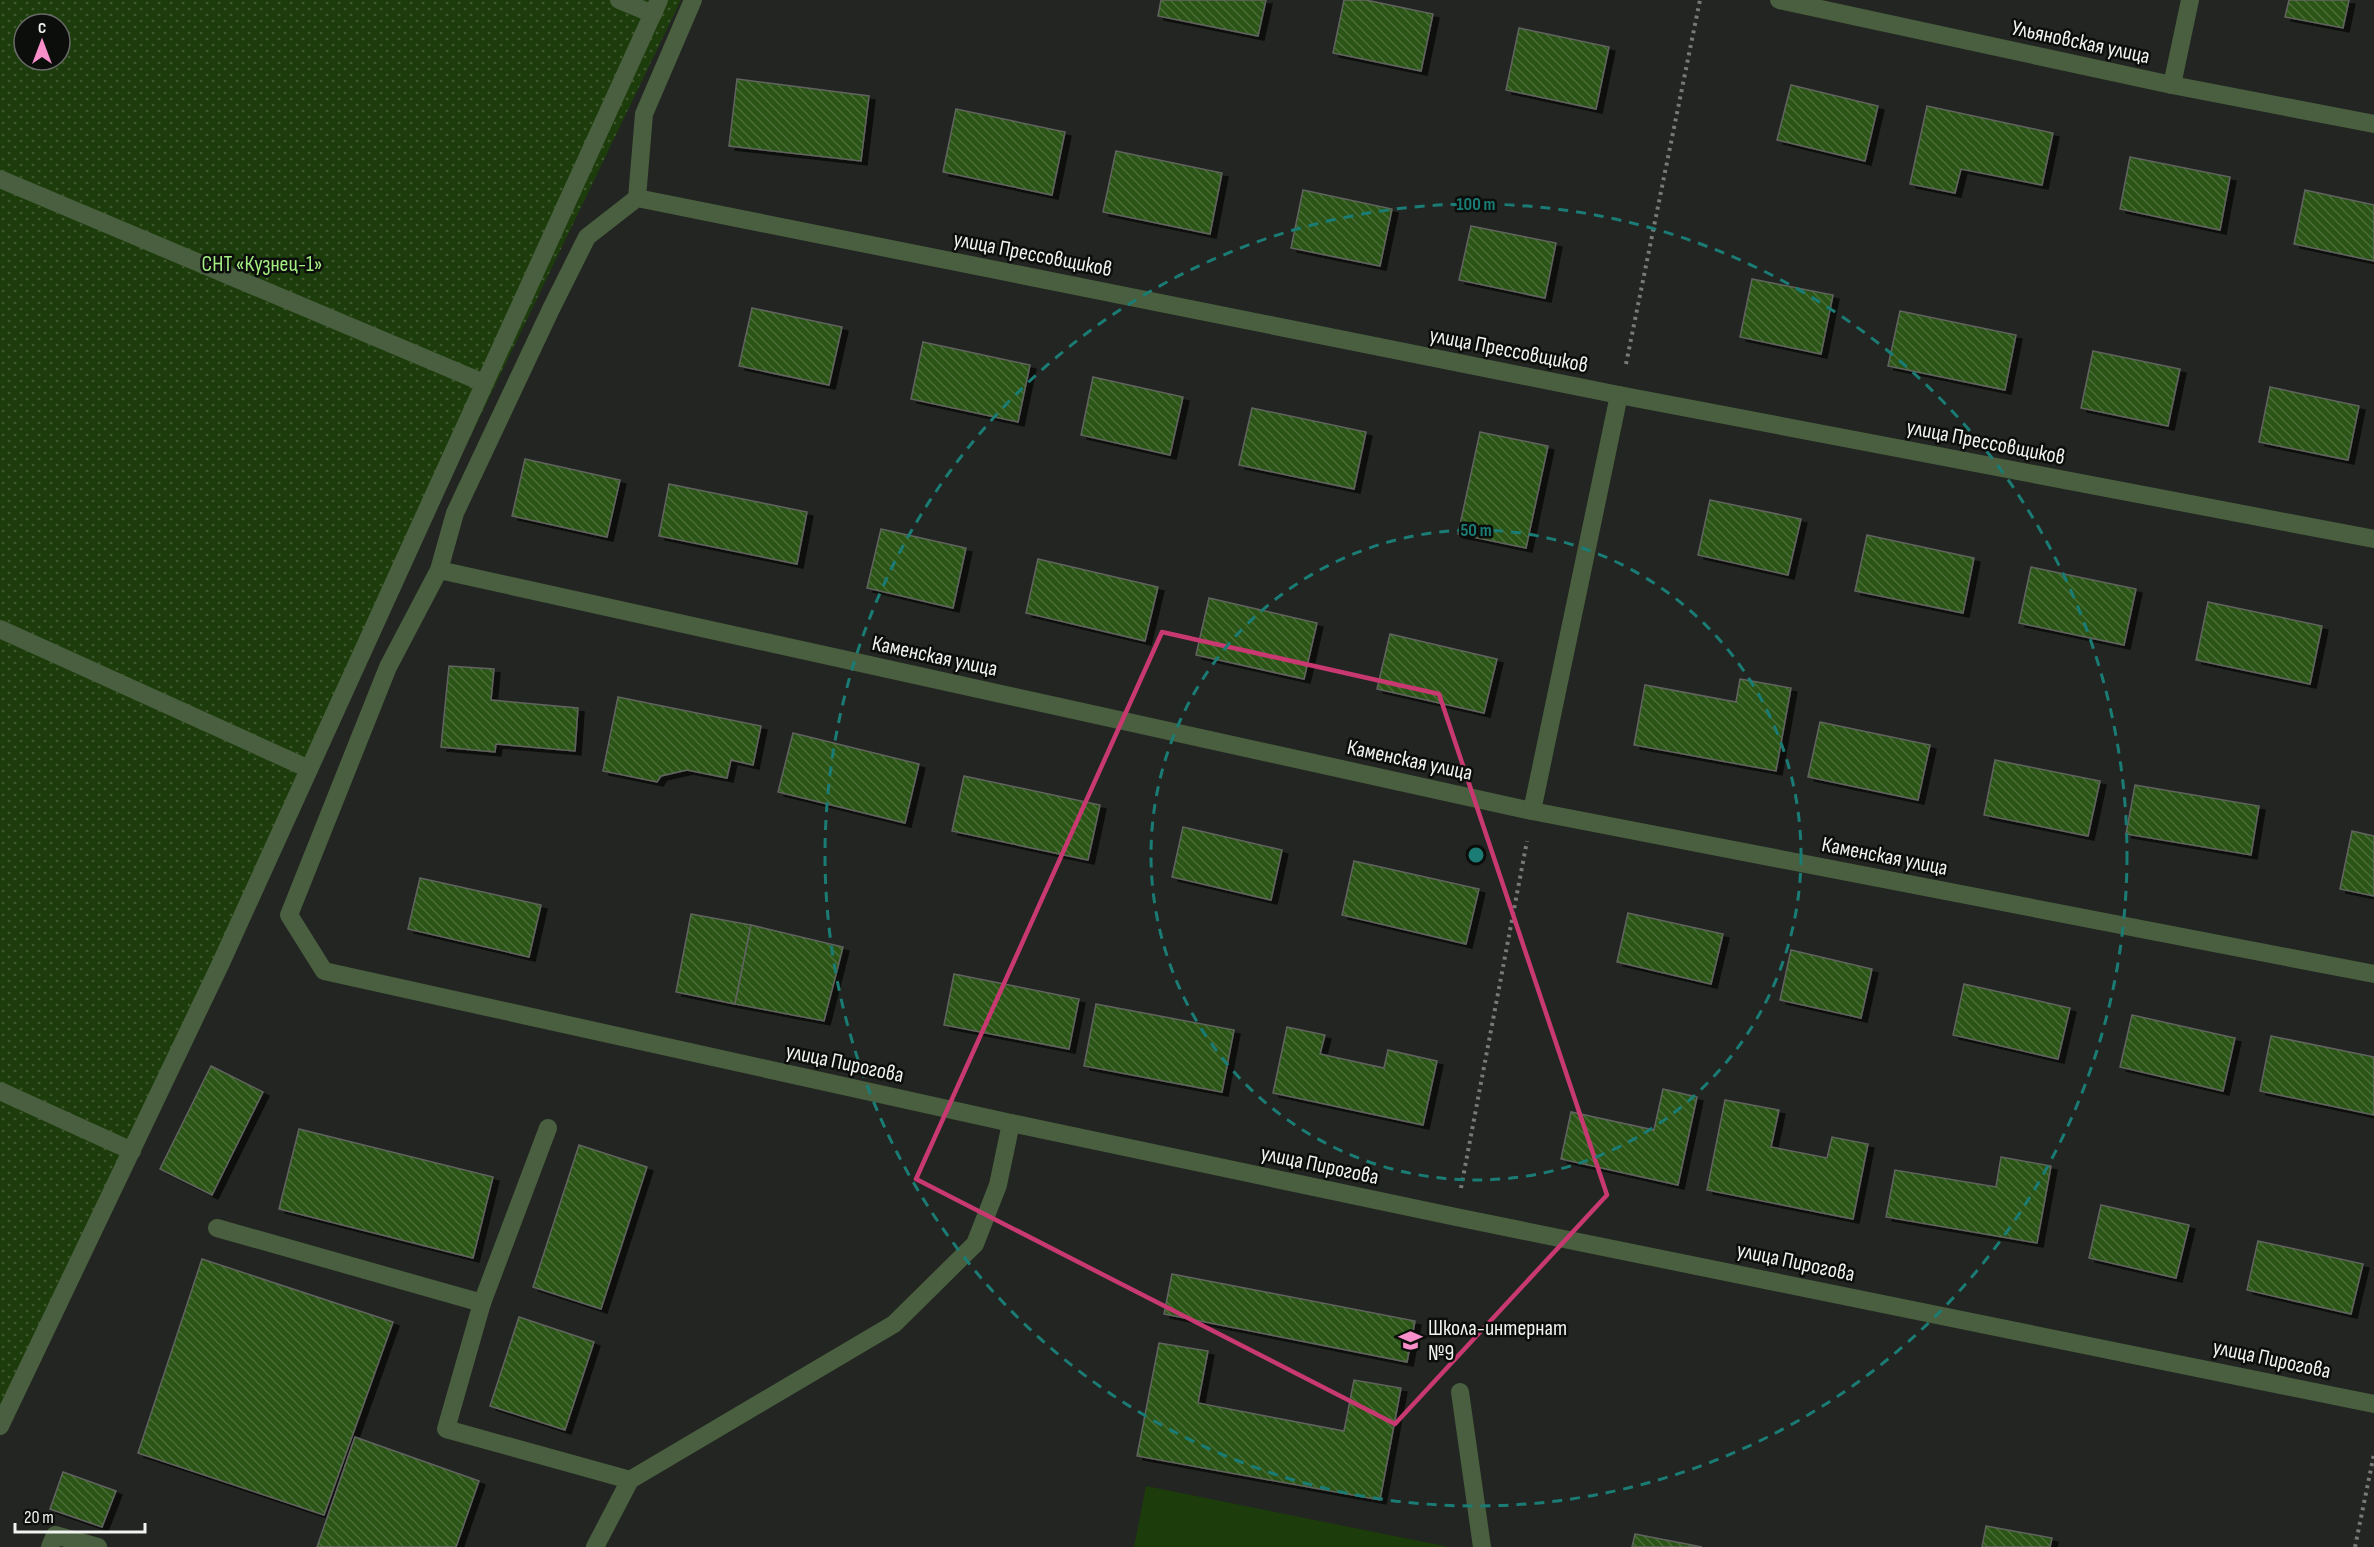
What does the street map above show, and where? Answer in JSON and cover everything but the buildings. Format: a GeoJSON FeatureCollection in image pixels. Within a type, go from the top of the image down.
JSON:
{"type":"FeatureCollection","features":[{"type":"Feature","properties":{"kind":"street"},"geometry":{"type":"LineString","coordinates":[[0,1426],[220,965],[656,7],[620,0]]}},
{"type":"Feature","properties":{"kind":"street"},"geometry":{"type":"LineString","coordinates":[[439,570],[455,513],[587,237],[637,198],[644,114],[693,0]]}},
{"type":"Feature","properties":{"kind":"street","name":"Ульяновская улица"},"geometry":{"type":"LineString","coordinates":[[1779,0],[2172,85],[2374,124]]}},
{"type":"Feature","properties":{"kind":"street"},"geometry":{"type":"LineString","coordinates":[[2172,85],[2190,0]]}},
{"type":"Feature","properties":{"kind":"street"},"geometry":{"type":"LineString","coordinates":[[0,179],[484,383]]}},
{"type":"Feature","properties":{"kind":"street","name":"улица Прессовщиков"},"geometry":{"type":"LineString","coordinates":[[637,198],[1619,395],[2374,539]]}},
{"type":"Feature","properties":{"kind":"street"},"geometry":{"type":"LineString","coordinates":[[1532,811],[1619,395]]}},
{"type":"Feature","properties":{"kind":"street","name":"Каменская улица"},"geometry":{"type":"LineString","coordinates":[[439,570],[1532,811],[2374,974]]}},
{"type":"Feature","properties":{"kind":"street","name":"улица Пирогова"},"geometry":{"type":"LineString","coordinates":[[439,570],[388,667],[289,915],[324,971],[1011,1123],[1456,1217],[2374,1404]]}},
{"type":"Feature","properties":{"kind":"street"},"geometry":{"type":"LineString","coordinates":[[0,629],[309,769]]}},
{"type":"Feature","properties":{"kind":"street"},"geometry":{"type":"LineString","coordinates":[[0,1091],[132,1151]]}},
{"type":"Feature","properties":{"kind":"street"},"geometry":{"type":"LineString","coordinates":[[596,1547],[630,1480],[894,1324],[975,1244],[998,1185],[1011,1123]]}},
{"type":"Feature","properties":{"kind":"street"},"geometry":{"type":"LineString","coordinates":[[548,1128],[482,1303],[446,1429],[630,1480]]}},
{"type":"Feature","properties":{"kind":"street"},"geometry":{"type":"LineString","coordinates":[[217,1228],[482,1303]]}},
{"type":"Feature","properties":{"kind":"street"},"geometry":{"type":"LineString","coordinates":[[1460,1392],[1482,1547]]}},
{"type":"Feature","properties":{"kind":"street"},"geometry":{"type":"LineString","coordinates":[[50,1547],[55,1534],[98,1547]]}},
{"type":"Feature","properties":{"kind":"path"},"geometry":{"type":"LineString","coordinates":[[1619,395],[1700,0]]}},
{"type":"Feature","properties":{"kind":"path"},"geometry":{"type":"LineString","coordinates":[[1456,1217],[1532,811]]}},
{"type":"Feature","properties":{"kind":"path"},"geometry":{"type":"LineString","coordinates":[[2355,1547],[2374,1454]]}},
{"type":"Feature","properties":{"kind":"highlighted area"},"geometry":{"type":"Polygon","coordinates":[[[1162,632],[1439,694],[1607,1195],[1395,1424],[916,1179],[1162,632]]]}},
{"type":"Feature","properties":{"kind":"green space","name":"СНТ «Кузнец-1»"},"geometry":{"type":"Polygon","coordinates":[[[0,0],[681,0],[0,1412],[0,0]]]}},
{"type":"Feature","properties":{"kind":"green space"},"geometry":{"type":"Polygon","coordinates":[[[1146,1486],[1449,1547],[1134,1547],[1146,1486]]]}},
{"type":"Feature","properties":{"kind":"place","name":"Школа-интернат №9"},"geometry":{"type":"Point","coordinates":[1410,1340]}}]}
